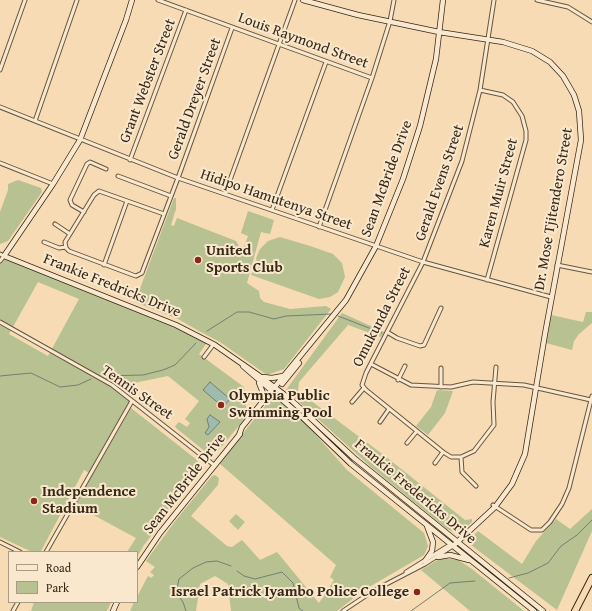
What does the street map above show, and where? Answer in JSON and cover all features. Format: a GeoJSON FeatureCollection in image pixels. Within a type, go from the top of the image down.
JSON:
{"type":"FeatureCollection","features":[{"type":"Feature","properties":{"kind":"highway"},"geometry":{"type":"LineString","coordinates":[[575,611],[592,578]]}},
{"type":"Feature","properties":{"kind":"main road"},"geometry":{"type":"LineString","coordinates":[[2,255],[53,184],[80,140],[126,20],[132,0]]}},
{"type":"Feature","properties":{"kind":"main road","name":"Dr. Mose Tjitendero Street"},"geometry":{"type":"LineString","coordinates":[[303,0],[336,10],[439,32],[489,39],[517,45],[538,54],[550,62],[569,86],[579,111],[581,140],[551,297],[525,454],[515,478],[502,497],[457,542],[452,545]]}},
{"type":"Feature","properties":{"kind":"main road","name":"Sean McBride Drive"},"geometry":{"type":"LineString","coordinates":[[238,435],[346,300],[376,246],[415,144],[432,77],[443,0]]}},
{"type":"Feature","properties":{"kind":"main road","name":"Frankie Fredricks Drive"},"geometry":{"type":"LineString","coordinates":[[2,255],[181,327],[213,345],[275,390]]}},
{"type":"Feature","properties":{"kind":"main road","name":"Sean McBride Drive"},"geometry":{"type":"LineString","coordinates":[[138,566],[160,533],[238,435],[305,355],[308,348]]}},
{"type":"Feature","properties":{"kind":"main road"},"geometry":{"type":"LineString","coordinates":[[260,406],[263,393],[259,378],[284,376]]}},
{"type":"Feature","properties":{"kind":"main road","name":"Frankie Fredericks Drive"},"geometry":{"type":"LineString","coordinates":[[275,390],[351,464],[534,611]]}},
{"type":"Feature","properties":{"kind":"main road","name":"Frankie Fredericks Drive"},"geometry":{"type":"LineString","coordinates":[[275,390],[306,412],[354,458],[543,611]]}},
{"type":"Feature","properties":{"kind":"main road"},"geometry":{"type":"LineString","coordinates":[[426,524],[433,542],[432,551],[426,561]]}},
{"type":"Feature","properties":{"kind":"main road"},"geometry":{"type":"LineString","coordinates":[[438,557],[450,555],[471,560]]}},
{"type":"Feature","properties":{"kind":"street"},"geometry":{"type":"LineString","coordinates":[[0,70],[25,0]]}},
{"type":"Feature","properties":{"kind":"street"},"geometry":{"type":"LineString","coordinates":[[35,121],[77,0]]}},
{"type":"Feature","properties":{"kind":"street","name":"Louis Raymond Street"},"geometry":{"type":"LineString","coordinates":[[158,0],[372,78]]}},
{"type":"Feature","properties":{"kind":"street"},"geometry":{"type":"LineString","coordinates":[[225,194],[295,0]]}},
{"type":"Feature","properties":{"kind":"street"},"geometry":{"type":"LineString","coordinates":[[319,226],[372,78],[390,21],[394,0]]}},
{"type":"Feature","properties":{"kind":"street","name":"Gerald Evens Street"},"geometry":{"type":"LineString","coordinates":[[423,262],[462,161],[480,90],[494,0]]}},
{"type":"Feature","properties":{"kind":"street"},"geometry":{"type":"LineString","coordinates":[[538,0],[568,8],[592,22]]}},
{"type":"Feature","properties":{"kind":"street","name":"Grant Webster Street"},"geometry":{"type":"LineString","coordinates":[[130,160],[186,10]]}},
{"type":"Feature","properties":{"kind":"street","name":"Gerald Dreyer Street"},"geometry":{"type":"LineString","coordinates":[[44,242],[59,248],[66,247],[69,251],[136,276],[142,273],[232,28]]}},
{"type":"Feature","properties":{"kind":"street"},"geometry":{"type":"LineString","coordinates":[[272,210],[326,62]]}},
{"type":"Feature","properties":{"kind":"street","name":"Karen Muir Street"},"geometry":{"type":"LineString","coordinates":[[480,90],[503,96],[513,102],[522,116],[526,131],[526,140],[487,280]]}},
{"type":"Feature","properties":{"kind":"street","name":"Hidipo Hamutenya Street"},"geometry":{"type":"LineString","coordinates":[[0,107],[178,178],[423,262],[551,297]]}},
{"type":"Feature","properties":{"kind":"street"},"geometry":{"type":"LineString","coordinates":[[84,212],[72,205],[70,200],[87,164],[90,162],[106,168]]}},
{"type":"Feature","properties":{"kind":"street"},"geometry":{"type":"LineString","coordinates":[[0,163],[53,184]]}},
{"type":"Feature","properties":{"kind":"street"},"geometry":{"type":"LineString","coordinates":[[118,176],[171,196]]}},
{"type":"Feature","properties":{"kind":"street"},"geometry":{"type":"LineString","coordinates":[[66,247],[66,242],[70,234],[94,195],[99,191],[164,214]]}},
{"type":"Feature","properties":{"kind":"street"},"geometry":{"type":"LineString","coordinates":[[104,265],[127,201]]}},
{"type":"Feature","properties":{"kind":"street"},"geometry":{"type":"LineString","coordinates":[[55,224],[70,234]]}},
{"type":"Feature","properties":{"kind":"street"},"geometry":{"type":"LineString","coordinates":[[0,261],[2,255]]}},
{"type":"Feature","properties":{"kind":"street","name":"Omukunda Street"},"geometry":{"type":"LineString","coordinates":[[423,262],[362,381],[364,388],[443,452],[451,457],[460,457]]}},
{"type":"Feature","properties":{"kind":"street"},"geometry":{"type":"LineString","coordinates":[[558,265],[592,272]]}},
{"type":"Feature","properties":{"kind":"street"},"geometry":{"type":"LineString","coordinates":[[387,332],[402,340],[420,346],[424,345],[441,308]]}},
{"type":"Feature","properties":{"kind":"street","name":"Tennis Street"},"geometry":{"type":"LineString","coordinates":[[0,322],[106,381],[214,465]]}},
{"type":"Feature","properties":{"kind":"street"},"geometry":{"type":"LineString","coordinates":[[204,357],[213,345]]}},
{"type":"Feature","properties":{"kind":"street"},"geometry":{"type":"LineString","coordinates":[[370,364],[398,380],[411,385],[452,387],[473,382],[535,387],[591,398],[569,488],[562,504],[550,522],[542,530],[531,530],[494,506]]}},
{"type":"Feature","properties":{"kind":"street"},"geometry":{"type":"LineString","coordinates":[[398,380],[405,366]]}},
{"type":"Feature","properties":{"kind":"street"},"geometry":{"type":"LineString","coordinates":[[476,486],[462,472],[460,457],[474,451],[494,425],[496,367]]}},
{"type":"Feature","properties":{"kind":"street"},"geometry":{"type":"LineString","coordinates":[[440,387],[441,368]]}},
{"type":"Feature","properties":{"kind":"street"},"geometry":{"type":"LineString","coordinates":[[352,402],[364,388]]}},
{"type":"Feature","properties":{"kind":"street"},"geometry":{"type":"LineString","coordinates":[[47,551],[132,401]]}},
{"type":"Feature","properties":{"kind":"street"},"geometry":{"type":"LineString","coordinates":[[380,422],[389,409]]}},
{"type":"Feature","properties":{"kind":"street"},"geometry":{"type":"LineString","coordinates":[[407,443],[417,431]]}},
{"type":"Feature","properties":{"kind":"street"},"geometry":{"type":"LineString","coordinates":[[434,463],[443,452]]}},
{"type":"Feature","properties":{"kind":"street"},"geometry":{"type":"LineString","coordinates":[[0,542],[18,551]]}},
{"type":"Feature","properties":{"kind":"street"},"geometry":{"type":"LineString","coordinates":[[388,583],[438,557],[452,545]]}},
{"type":"Feature","properties":{"kind":"street"},"geometry":{"type":"LineString","coordinates":[[344,611],[452,545]]}},
{"type":"Feature","properties":{"kind":"green space"},"geometry":{"type":"Polygon","coordinates":[[[18,180],[41,188],[42,192],[8,241],[0,244],[0,212],[8,190],[8,184],[18,180]]]}},
{"type":"Feature","properties":{"kind":"green space"},"geometry":{"type":"Polygon","coordinates":[[[174,198],[176,198],[176,209],[171,225],[174,226],[177,218],[236,241],[239,246],[244,247],[248,236],[241,233],[248,211],[274,220],[270,234],[261,232],[247,283],[259,291],[260,298],[264,302],[290,309],[326,306],[331,309],[284,369],[267,375],[220,342],[178,319],[135,302],[174,198]]]}},
{"type":"Feature","properties":{"kind":"green space"},"geometry":{"type":"Polygon","coordinates":[[[280,237],[333,254],[342,263],[345,277],[338,292],[330,297],[319,299],[251,275],[253,271],[259,273],[256,258],[260,249],[268,241],[280,237]]]}},
{"type":"Feature","properties":{"kind":"green space"},"geometry":{"type":"Polygon","coordinates":[[[4,256],[176,325],[208,341],[199,354],[244,387],[247,416],[218,451],[207,453],[175,426],[179,422],[187,427],[190,423],[185,419],[199,401],[168,376],[124,385],[113,385],[132,401],[91,474],[84,470],[41,551],[30,551],[0,537],[0,261],[4,256]],[[38,282],[9,334],[48,356],[79,299],[38,282]]]}},
{"type":"Feature","properties":{"kind":"green space"},"geometry":{"type":"Polygon","coordinates":[[[586,312],[592,312],[592,323],[579,334],[574,341],[572,350],[546,343],[551,315],[583,322],[586,312]]]}},
{"type":"Feature","properties":{"kind":"green space"},"geometry":{"type":"Polygon","coordinates":[[[342,313],[384,332],[381,337],[348,325],[299,382],[298,391],[385,456],[465,520],[472,519],[472,522],[458,534],[447,529],[371,467],[286,390],[342,313]]]}},
{"type":"Feature","properties":{"kind":"green space"},"geometry":{"type":"Polygon","coordinates":[[[437,390],[453,391],[445,413],[428,435],[416,426],[431,407],[437,390]]]}},
{"type":"Feature","properties":{"kind":"green space"},"geometry":{"type":"Polygon","coordinates":[[[273,396],[300,417],[347,470],[424,533],[428,546],[424,555],[364,590],[337,611],[231,611],[228,584],[215,576],[200,584],[196,611],[130,611],[134,603],[138,603],[138,595],[148,576],[151,578],[154,575],[150,572],[155,567],[146,561],[176,520],[212,476],[215,475],[219,478],[218,485],[191,516],[227,546],[232,547],[242,540],[260,560],[277,552],[319,603],[334,580],[330,577],[336,565],[219,463],[273,396]]]}},
{"type":"Feature","properties":{"kind":"green space"},"geometry":{"type":"Polygon","coordinates":[[[131,408],[197,460],[202,470],[144,545],[138,555],[138,551],[128,551],[136,538],[75,505],[131,408]]]}},
{"type":"Feature","properties":{"kind":"green space"},"geometry":{"type":"Polygon","coordinates":[[[592,509],[592,531],[557,610],[467,542],[478,531],[522,564],[536,541],[556,519],[570,529],[592,509]]]}},
{"type":"Feature","properties":{"kind":"green space"},"geometry":{"type":"Polygon","coordinates":[[[236,514],[245,522],[238,530],[229,521],[236,514]]]}},
{"type":"Feature","properties":{"kind":"green space"},"geometry":{"type":"Polygon","coordinates":[[[441,558],[458,560],[472,569],[524,611],[470,611],[421,570],[441,558]]]}},
{"type":"Feature","properties":{"kind":"green space"},"geometry":{"type":"Polygon","coordinates":[[[34,603],[111,603],[107,611],[31,611],[34,603]]]}},
{"type":"Feature","properties":{"kind":"shaded area"},"geometry":{"type":"Polygon","coordinates":[[[210,382],[230,399],[223,407],[203,390],[210,382]]]}},
{"type":"Feature","properties":{"kind":"shaded area"},"geometry":{"type":"Polygon","coordinates":[[[210,415],[220,422],[208,435],[205,433],[209,427],[207,419],[210,415]]]}},
{"type":"Feature","properties":{"kind":"waterway"},"geometry":{"type":"LineString","coordinates":[[207,331],[237,312],[249,312],[274,319],[286,316],[332,314]]}},
{"type":"Feature","properties":{"kind":"waterway"},"geometry":{"type":"LineString","coordinates":[[338,316],[382,333]]}},
{"type":"Feature","properties":{"kind":"waterway"},"geometry":{"type":"LineString","coordinates":[[104,376],[143,375],[163,370],[175,365],[196,343]]}},
{"type":"Feature","properties":{"kind":"waterway"},"geometry":{"type":"LineString","coordinates":[[0,376],[31,373],[60,387],[78,385],[91,379]]}},
{"type":"Feature","properties":{"kind":"waterway"},"geometry":{"type":"LineString","coordinates":[[509,578],[528,573],[548,563],[561,546],[577,535],[592,520]]}},
{"type":"Feature","properties":{"kind":"waterway"},"geometry":{"type":"LineString","coordinates":[[186,611],[183,602],[176,593],[179,579],[193,568],[206,562],[217,561],[231,566]]}},
{"type":"Feature","properties":{"kind":"waterway"},"geometry":{"type":"LineString","coordinates":[[237,571],[244,576],[255,579],[282,572],[293,583],[299,608],[303,611]]}},
{"type":"Feature","properties":{"kind":"waterway"},"geometry":{"type":"LineString","coordinates":[[411,611],[450,583],[475,581]]}},
{"type":"Feature","properties":{"kind":"place","name":"United Sports Club"},"geometry":{"type":"Point","coordinates":[198,260]}},
{"type":"Feature","properties":{"kind":"place","name":"Olympia Public Swimming Pool"},"geometry":{"type":"Point","coordinates":[221,405]}},
{"type":"Feature","properties":{"kind":"place","name":"Independence Stadium"},"geometry":{"type":"Point","coordinates":[34,501]}},
{"type":"Feature","properties":{"kind":"place","name":"Israel Patrick Iyambo Police College"},"geometry":{"type":"Point","coordinates":[417,592]}}]}
